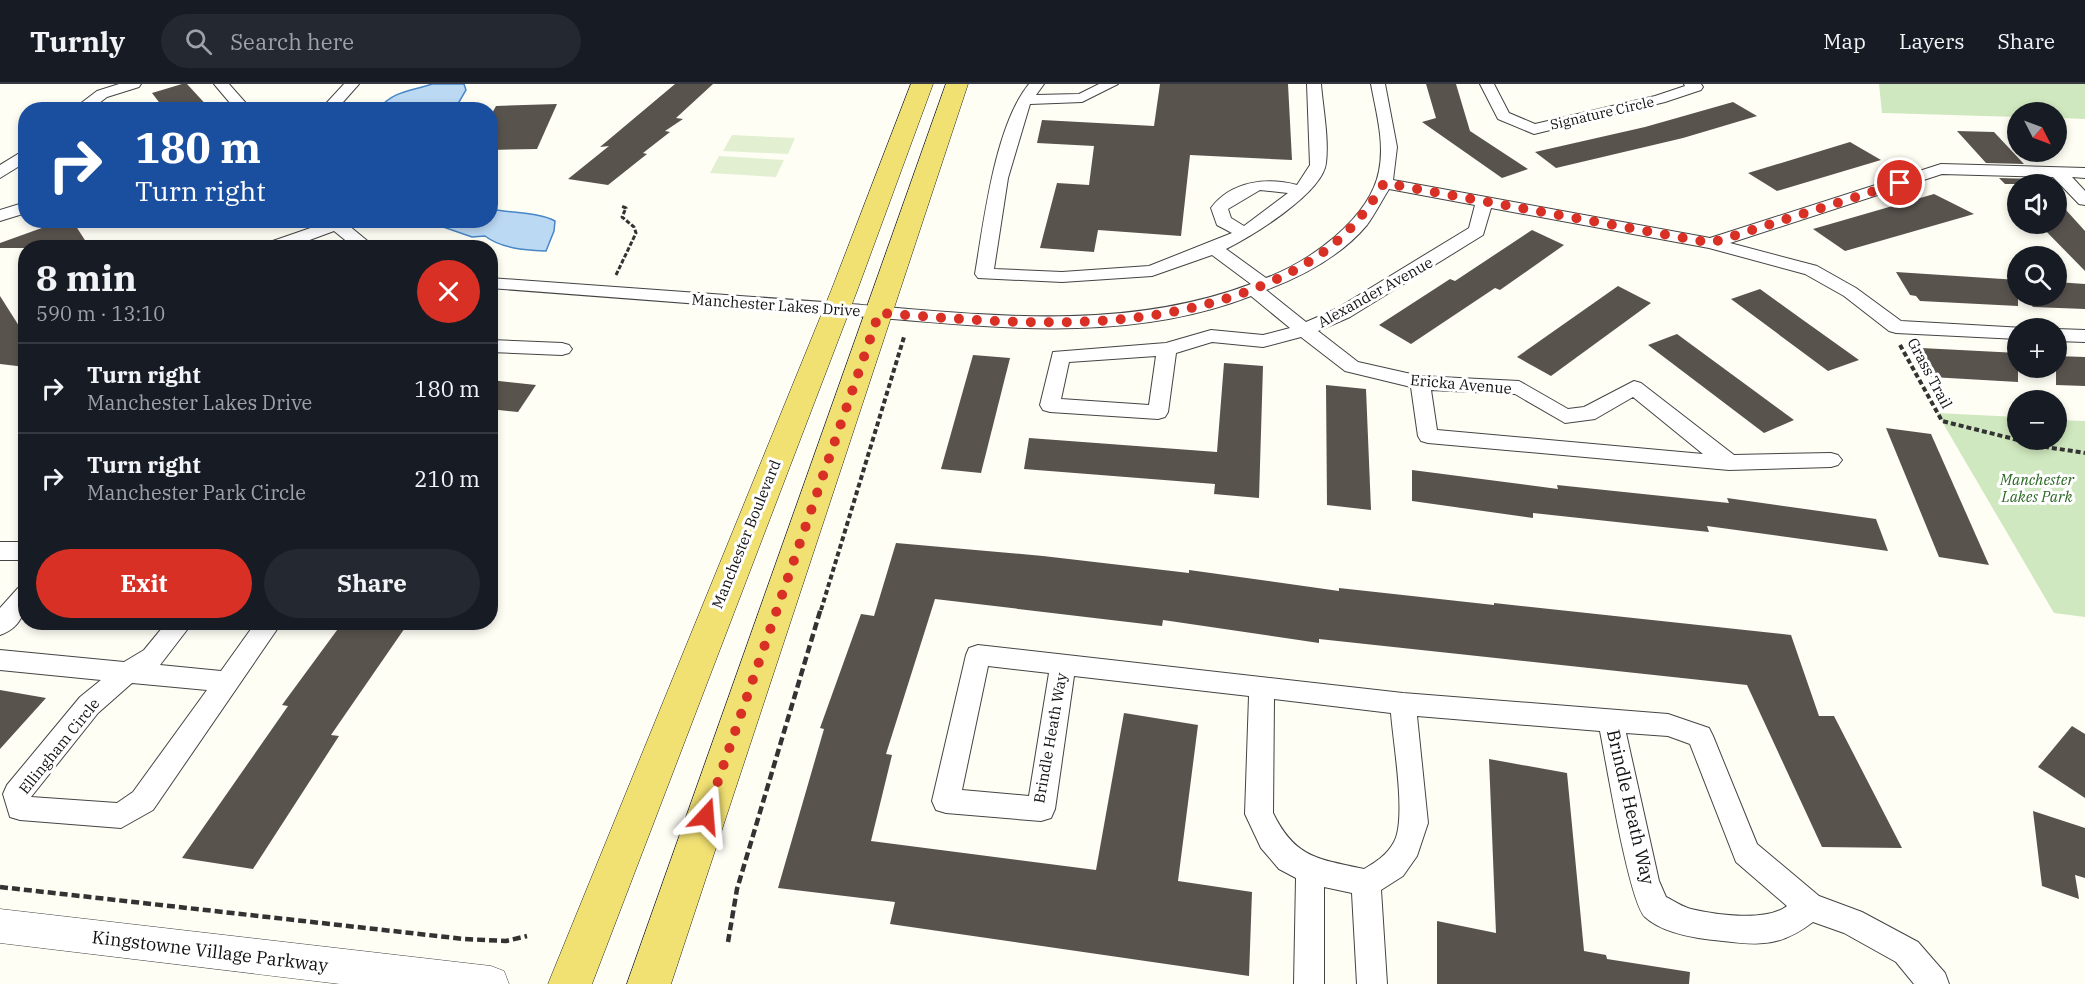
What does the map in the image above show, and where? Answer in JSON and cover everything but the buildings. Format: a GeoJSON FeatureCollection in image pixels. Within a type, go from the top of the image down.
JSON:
{"type":"FeatureCollection","features":[{"type":"Feature","properties":{"kind":"main road","name":"Manchester Boulevard"},"geometry":{"type":"LineString","coordinates":[[570,984],[592,921],[836,310],[922,84]]}},
{"type":"Feature","properties":{"kind":"main road"},"geometry":{"type":"LineString","coordinates":[[649,984],[957,84]]}},
{"type":"Feature","properties":{"kind":"street"},"geometry":{"type":"LineString","coordinates":[[90,102],[102,94],[134,84]]}},
{"type":"Feature","properties":{"kind":"street"},"geometry":{"type":"LineString","coordinates":[[221,84],[238,102]]}},
{"type":"Feature","properties":{"kind":"street"},"geometry":{"type":"LineString","coordinates":[[335,102],[352,84]]}},
{"type":"Feature","properties":{"kind":"street"},"geometry":{"type":"LineString","coordinates":[[1037,84],[1024,100],[1000,178],[984,274],[1062,277],[1152,271],[1207,251],[1245,233],[1301,191],[1318,165],[1314,84]]}},
{"type":"Feature","properties":{"kind":"street"},"geometry":{"type":"LineString","coordinates":[[1024,100],[1082,98],[1111,84]]}},
{"type":"Feature","properties":{"kind":"street","name":"Manchester Lakes Drive"},"geometry":{"type":"LineString","coordinates":[[498,284],[836,310],[1072,324],[1179,312],[1254,289],[1304,266],[1330,248],[1369,208],[1384,183],[1389,159],[1378,84]]}},
{"type":"Feature","properties":{"kind":"street","name":"Signature Circle"},"geometry":{"type":"LineString","coordinates":[[1487,84],[1503,116],[1534,129],[1660,99],[1696,87],[1691,84]]}},
{"type":"Feature","properties":{"kind":"street"},"geometry":{"type":"LineString","coordinates":[[0,173],[18,160]]}},
{"type":"Feature","properties":{"kind":"street"},"geometry":{"type":"LineString","coordinates":[[1711,243],[1941,169],[2085,173]]}},
{"type":"Feature","properties":{"kind":"street"},"geometry":{"type":"LineString","coordinates":[[2057,172],[2085,200]]}},
{"type":"Feature","properties":{"kind":"street"},"geometry":{"type":"LineString","coordinates":[[1245,233],[1223,221],[1219,208],[1240,191],[1273,182],[1301,191]]}},
{"type":"Feature","properties":{"kind":"street"},"geometry":{"type":"LineString","coordinates":[[1384,183],[1711,243],[1811,270],[1850,292],[1896,327],[2007,332]]}},
{"type":"Feature","properties":{"kind":"street","name":"Alexander Avenue"},"geometry":{"type":"LineString","coordinates":[[1167,349],[1158,412],[1050,405],[1060,356],[1167,349],[1211,336],[1263,340],[1303,330],[1343,313],[1477,231],[1484,202]]}},
{"type":"Feature","properties":{"kind":"street"},"geometry":{"type":"LineString","coordinates":[[0,216],[18,210]]}},
{"type":"Feature","properties":{"kind":"street"},"geometry":{"type":"LineString","coordinates":[[290,240],[320,228]]}},
{"type":"Feature","properties":{"kind":"street"},"geometry":{"type":"LineString","coordinates":[[340,228],[357,240]]}},
{"type":"Feature","properties":{"kind":"street","name":"Ericka Avenue"},"geometry":{"type":"LineString","coordinates":[[1207,251],[1352,367],[1420,383],[1519,388],[1565,416],[1588,414],[1634,388],[1729,463]]}},
{"type":"Feature","properties":{"kind":"street"},"geometry":{"type":"LineString","coordinates":[[2067,335],[2085,336]]}},
{"type":"Feature","properties":{"kind":"street"},"geometry":{"type":"LineString","coordinates":[[498,346],[562,349]]}},
{"type":"Feature","properties":{"kind":"street"},"geometry":{"type":"LineString","coordinates":[[1420,383],[1428,436],[1729,463],[1831,460]]}},
{"type":"Feature","properties":{"kind":"street"},"geometry":{"type":"LineString","coordinates":[[0,551],[18,551]]}},
{"type":"Feature","properties":{"kind":"street"},"geometry":{"type":"LineString","coordinates":[[0,625],[18,604]]}},
{"type":"Feature","properties":{"kind":"street","name":"Ellingham Circle"},"geometry":{"type":"LineString","coordinates":[[175,630],[153,657],[126,673],[89,705],[16,794],[20,808],[121,816],[143,801],[264,630]]}},
{"type":"Feature","properties":{"kind":"street","name":"Brindle Heath Way"},"geometry":{"type":"LineString","coordinates":[[1063,664],[1041,809],[946,801],[978,655],[1063,664],[1403,704],[1668,725],[1700,736],[1746,853],[1810,907],[1852,922],[1907,952],[1934,984]]}},
{"type":"Feature","properties":{"kind":"street"},"geometry":{"type":"LineString","coordinates":[[0,660],[228,682]]}},
{"type":"Feature","properties":{"kind":"street"},"geometry":{"type":"LineString","coordinates":[[1262,687],[1259,814],[1277,846],[1289,860],[1310,871],[1366,883],[1394,867],[1407,847],[1414,823],[1403,704]]}},
{"type":"Feature","properties":{"kind":"street","name":"Brindle Heath Way"},"geometry":{"type":"LineString","coordinates":[[1611,721],[1646,881],[1654,907],[1687,923],[1747,930],[1783,927],[1810,907]]}},
{"type":"Feature","properties":{"kind":"street"},"geometry":{"type":"LineString","coordinates":[[1310,871],[1310,984]]}},
{"type":"Feature","properties":{"kind":"street"},"geometry":{"type":"LineString","coordinates":[[1366,883],[1372,984]]}},
{"type":"Feature","properties":{"kind":"street","name":"Kingstowne Village Parkway"},"geometry":{"type":"LineString","coordinates":[[0,926],[491,984]]}},
{"type":"Feature","properties":{"kind":"path"},"geometry":{"type":"LineString","coordinates":[[613,280],[636,233],[634,227],[622,217],[626,208],[621,206]]}},
{"type":"Feature","properties":{"kind":"path","name":"Grass Trail"},"geometry":{"type":"LineString","coordinates":[[1897,336],[1903,353],[1942,421],[2046,447],[2085,453]]}},
{"type":"Feature","properties":{"kind":"path"},"geometry":{"type":"LineString","coordinates":[[728,942],[737,889],[774,759],[904,337]]}},
{"type":"Feature","properties":{"kind":"path"},"geometry":{"type":"LineString","coordinates":[[0,887],[464,939],[506,941],[527,936]]}},
{"type":"Feature","properties":{"kind":"green space"},"geometry":{"type":"Polygon","coordinates":[[[1879,84],[2085,84],[2085,119],[2067,118],[2067,102],[2007,102],[2007,117],[1882,113],[1879,84]]]}},
{"type":"Feature","properties":{"kind":"green space"},"geometry":{"type":"Polygon","coordinates":[[[732,135],[795,138],[788,154],[723,151],[732,135]]]}},
{"type":"Feature","properties":{"kind":"green space"},"geometry":{"type":"Polygon","coordinates":[[[719,156],[784,160],[776,177],[710,173],[719,156]]]}},
{"type":"Feature","properties":{"kind":"green space","name":"Manchester Lakes Park"},"geometry":{"type":"Polygon","coordinates":[[[1937,413],[2007,416],[2007,450],[2067,450],[2067,420],[2085,421],[2085,617],[2054,613],[1937,413]]]}},
{"type":"Feature","properties":{"kind":"water"},"geometry":{"type":"Polygon","coordinates":[[[432,84],[464,84],[466,90],[459,102],[385,102],[403,92],[432,84]]]}},
{"type":"Feature","properties":{"kind":"water"},"geometry":{"type":"Polygon","coordinates":[[[498,210],[533,214],[555,221],[554,231],[546,251],[506,246],[498,243],[498,240],[485,236],[472,237],[446,228],[498,228],[498,210]]]}},
{"type":"Feature","properties":{"kind":"route"},"geometry":{"type":"LineString","coordinates":[[706,816],[879,313],[1038,324],[1072,324],[1110,322],[1179,312],[1212,304],[1254,290],[1304,266],[1330,248],[1369,208],[1384,183],[1711,243],[1900,183]]}}]}
